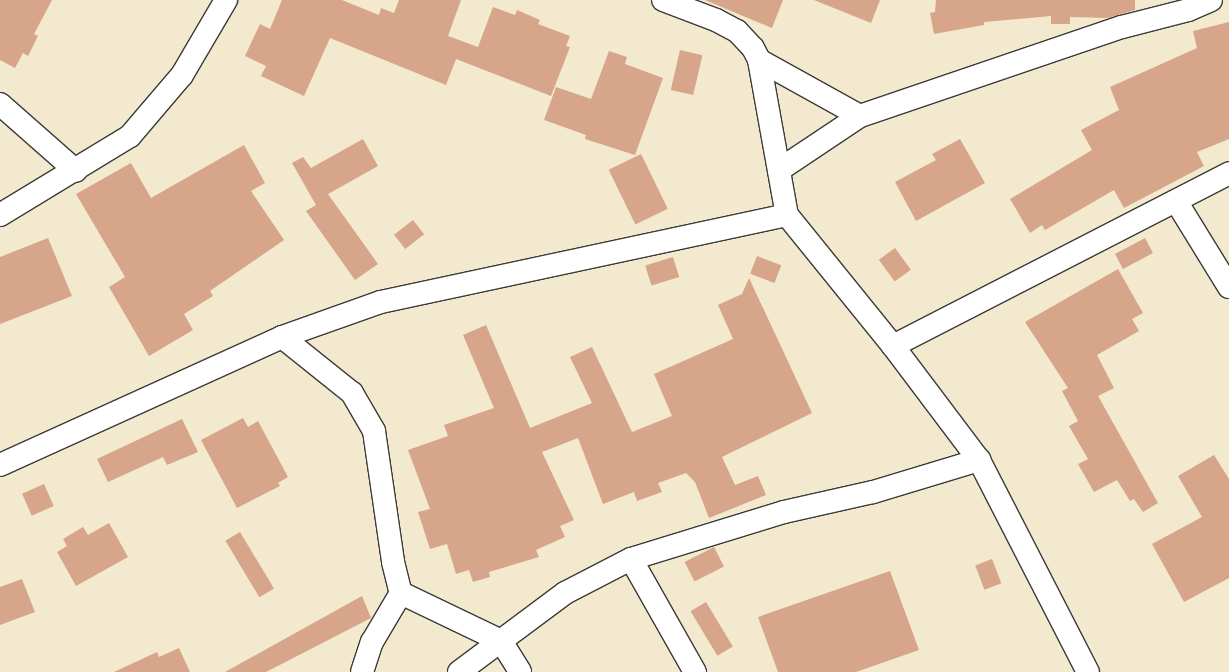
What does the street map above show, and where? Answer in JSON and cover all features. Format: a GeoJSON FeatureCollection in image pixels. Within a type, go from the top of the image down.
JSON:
{"type":"FeatureCollection","features":[{"type":"Feature","properties":{"kind":"street"},"geometry":{"type":"LineString","coordinates":[[0,215],[76,171],[130,136],[182,75],[226,0]]}},
{"type":"Feature","properties":{"kind":"street"},"geometry":{"type":"LineString","coordinates":[[663,0],[737,31],[753,48],[760,60],[787,215],[893,346],[979,460],[1088,672]]}},
{"type":"Feature","properties":{"kind":"street"},"geometry":{"type":"LineString","coordinates":[[779,170],[860,116],[1122,27],[1188,10],[1210,0]]}},
{"type":"Feature","properties":{"kind":"street"},"geometry":{"type":"LineString","coordinates":[[760,60],[860,116]]}},
{"type":"Feature","properties":{"kind":"street"},"geometry":{"type":"LineString","coordinates":[[0,104],[76,171]]}},
{"type":"Feature","properties":{"kind":"street"},"geometry":{"type":"LineString","coordinates":[[893,346],[1229,173]]}},
{"type":"Feature","properties":{"kind":"street"},"geometry":{"type":"LineString","coordinates":[[1176,201],[1229,287]]}},
{"type":"Feature","properties":{"kind":"street"},"geometry":{"type":"LineString","coordinates":[[0,465],[282,337],[380,302],[787,215]]}},
{"type":"Feature","properties":{"kind":"street"},"geometry":{"type":"LineString","coordinates":[[282,337],[352,393],[374,431],[393,562],[401,593],[372,642],[362,672]]}},
{"type":"Feature","properties":{"kind":"street"},"geometry":{"type":"LineString","coordinates":[[459,672],[565,592],[631,559],[784,512],[873,492],[979,460]]}},
{"type":"Feature","properties":{"kind":"street"},"geometry":{"type":"LineString","coordinates":[[631,559],[695,672]]}},
{"type":"Feature","properties":{"kind":"street"},"geometry":{"type":"LineString","coordinates":[[401,593],[501,641],[520,672]]}},
{"type":"Feature","properties":{"kind":"building"},"geometry":{"type":"Polygon","coordinates":[[[0,0],[52,0],[34,34],[38,36],[28,56],[23,53],[15,68],[0,60],[0,0]]]}},
{"type":"Feature","properties":{"kind":"building"},"geometry":{"type":"Polygon","coordinates":[[[282,0],[342,0],[379,15],[381,8],[394,13],[399,0],[461,0],[448,36],[478,47],[493,7],[515,15],[517,10],[540,20],[538,24],[570,36],[566,46],[570,47],[551,96],[456,59],[446,85],[330,38],[304,96],[261,76],[266,66],[245,56],[260,24],[270,29],[282,0]]]}},
{"type":"Feature","properties":{"kind":"building"},"geometry":{"type":"Polygon","coordinates":[[[705,0],[783,0],[772,28],[705,0]]]}},
{"type":"Feature","properties":{"kind":"building"},"geometry":{"type":"Polygon","coordinates":[[[814,0],[880,0],[871,23],[814,0]]]}},
{"type":"Feature","properties":{"kind":"building"},"geometry":{"type":"Polygon","coordinates":[[[936,0],[1135,0],[1135,10],[1108,18],[1070,17],[1070,24],[1051,24],[1051,16],[984,22],[984,25],[934,34],[930,13],[935,12],[936,0]]]}},
{"type":"Feature","properties":{"kind":"building"},"geometry":{"type":"Polygon","coordinates":[[[1229,22],[1229,139],[1197,152],[1204,166],[1124,208],[1114,190],[1045,230],[1042,225],[1030,233],[1010,199],[1092,150],[1081,130],[1119,110],[1110,87],[1197,48],[1193,31],[1229,22]]]}},
{"type":"Feature","properties":{"kind":"building"},"geometry":{"type":"Polygon","coordinates":[[[680,50],[702,55],[693,95],[671,90],[680,50]]]}},
{"type":"Feature","properties":{"kind":"building"},"geometry":{"type":"Polygon","coordinates":[[[609,51],[627,57],[625,64],[663,78],[635,155],[585,139],[586,135],[544,120],[556,87],[591,99],[609,51]]]}},
{"type":"Feature","properties":{"kind":"building"},"geometry":{"type":"Polygon","coordinates":[[[363,139],[378,166],[328,194],[378,264],[355,280],[306,211],[316,205],[292,163],[303,157],[311,168],[363,139]]]}},
{"type":"Feature","properties":{"kind":"building"},"geometry":{"type":"Polygon","coordinates":[[[960,139],[985,183],[916,221],[895,182],[936,160],[932,154],[960,139]]]}},
{"type":"Feature","properties":{"kind":"building"},"geometry":{"type":"Polygon","coordinates":[[[244,145],[265,183],[251,191],[284,240],[210,291],[213,296],[184,314],[193,330],[149,356],[109,287],[125,277],[76,194],[131,163],[151,198],[244,145]]]}},
{"type":"Feature","properties":{"kind":"building"},"geometry":{"type":"Polygon","coordinates":[[[641,154],[668,209],[635,225],[609,170],[641,154]]]}},
{"type":"Feature","properties":{"kind":"building"},"geometry":{"type":"Polygon","coordinates":[[[413,220],[424,234],[405,249],[394,235],[413,220]]]}},
{"type":"Feature","properties":{"kind":"building"},"geometry":{"type":"Polygon","coordinates":[[[48,238],[72,296],[0,324],[0,257],[48,238]]]}},
{"type":"Feature","properties":{"kind":"building"},"geometry":{"type":"Polygon","coordinates":[[[1145,238],[1153,253],[1123,269],[1115,254],[1145,238]]]}},
{"type":"Feature","properties":{"kind":"building"},"geometry":{"type":"Polygon","coordinates":[[[895,248],[911,270],[895,282],[879,260],[895,248]]]}},
{"type":"Feature","properties":{"kind":"building"},"geometry":{"type":"Polygon","coordinates":[[[757,256],[781,265],[774,283],[750,274],[757,256]]]}},
{"type":"Feature","properties":{"kind":"building"},"geometry":{"type":"Polygon","coordinates":[[[673,257],[679,277],[651,286],[645,265],[673,257]]]}},
{"type":"Feature","properties":{"kind":"building"},"geometry":{"type":"Polygon","coordinates":[[[1118,269],[1143,313],[1132,319],[1139,331],[1097,355],[1114,388],[1098,396],[1158,503],[1143,512],[1134,499],[1130,501],[1117,480],[1094,492],[1078,464],[1088,459],[1069,426],[1078,421],[1062,391],[1068,388],[1025,322],[1118,269]]]}},
{"type":"Feature","properties":{"kind":"building"},"geometry":{"type":"Polygon","coordinates":[[[749,278],[812,413],[722,457],[735,485],[758,476],[766,495],[709,518],[695,482],[686,473],[658,483],[662,492],[637,501],[634,492],[603,504],[578,438],[542,452],[574,520],[560,526],[565,537],[536,550],[539,557],[489,572],[490,577],[473,582],[469,570],[456,574],[447,544],[430,549],[418,512],[430,509],[408,450],[448,436],[444,425],[494,408],[463,335],[486,325],[530,428],[592,403],[570,357],[592,347],[632,432],[672,416],[654,374],[733,339],[718,305],[742,294],[749,278]]]}},
{"type":"Feature","properties":{"kind":"building"},"geometry":{"type":"Polygon","coordinates":[[[243,418],[248,427],[258,421],[288,477],[278,483],[280,486],[237,508],[201,440],[243,418]]]}},
{"type":"Feature","properties":{"kind":"building"},"geometry":{"type":"Polygon","coordinates":[[[182,419],[198,452],[167,465],[163,457],[108,482],[97,459],[182,419]]]}},
{"type":"Feature","properties":{"kind":"building"},"geometry":{"type":"Polygon","coordinates":[[[1214,455],[1229,479],[1229,578],[1184,602],[1152,544],[1202,517],[1178,476],[1214,455]]]}},
{"type":"Feature","properties":{"kind":"building"},"geometry":{"type":"Polygon","coordinates":[[[44,484],[54,506],[32,516],[22,494],[44,484]]]}},
{"type":"Feature","properties":{"kind":"building"},"geometry":{"type":"Polygon","coordinates":[[[109,523],[128,557],[76,586],[57,552],[67,546],[63,539],[83,527],[88,535],[109,523]]]}},
{"type":"Feature","properties":{"kind":"building"},"geometry":{"type":"Polygon","coordinates":[[[240,532],[274,589],[259,597],[225,541],[240,532]]]}},
{"type":"Feature","properties":{"kind":"building"},"geometry":{"type":"Polygon","coordinates":[[[714,547],[724,567],[695,582],[685,562],[714,547]]]}},
{"type":"Feature","properties":{"kind":"building"},"geometry":{"type":"Polygon","coordinates":[[[992,559],[1001,583],[985,590],[975,565],[992,559]]]}},
{"type":"Feature","properties":{"kind":"building"},"geometry":{"type":"Polygon","coordinates":[[[890,571],[919,650],[856,672],[778,672],[758,617],[890,571]]]}},
{"type":"Feature","properties":{"kind":"building"},"geometry":{"type":"Polygon","coordinates":[[[22,579],[35,612],[0,625],[0,587],[22,579]]]}},
{"type":"Feature","properties":{"kind":"building"},"geometry":{"type":"Polygon","coordinates":[[[362,596],[371,618],[266,672],[225,672],[362,596]]]}},
{"type":"Feature","properties":{"kind":"building"},"geometry":{"type":"Polygon","coordinates":[[[706,602],[733,647],[717,656],[691,611],[706,602]]]}},
{"type":"Feature","properties":{"kind":"building"},"geometry":{"type":"Polygon","coordinates":[[[179,648],[190,672],[114,672],[157,652],[159,657],[179,648]]]}}]}
